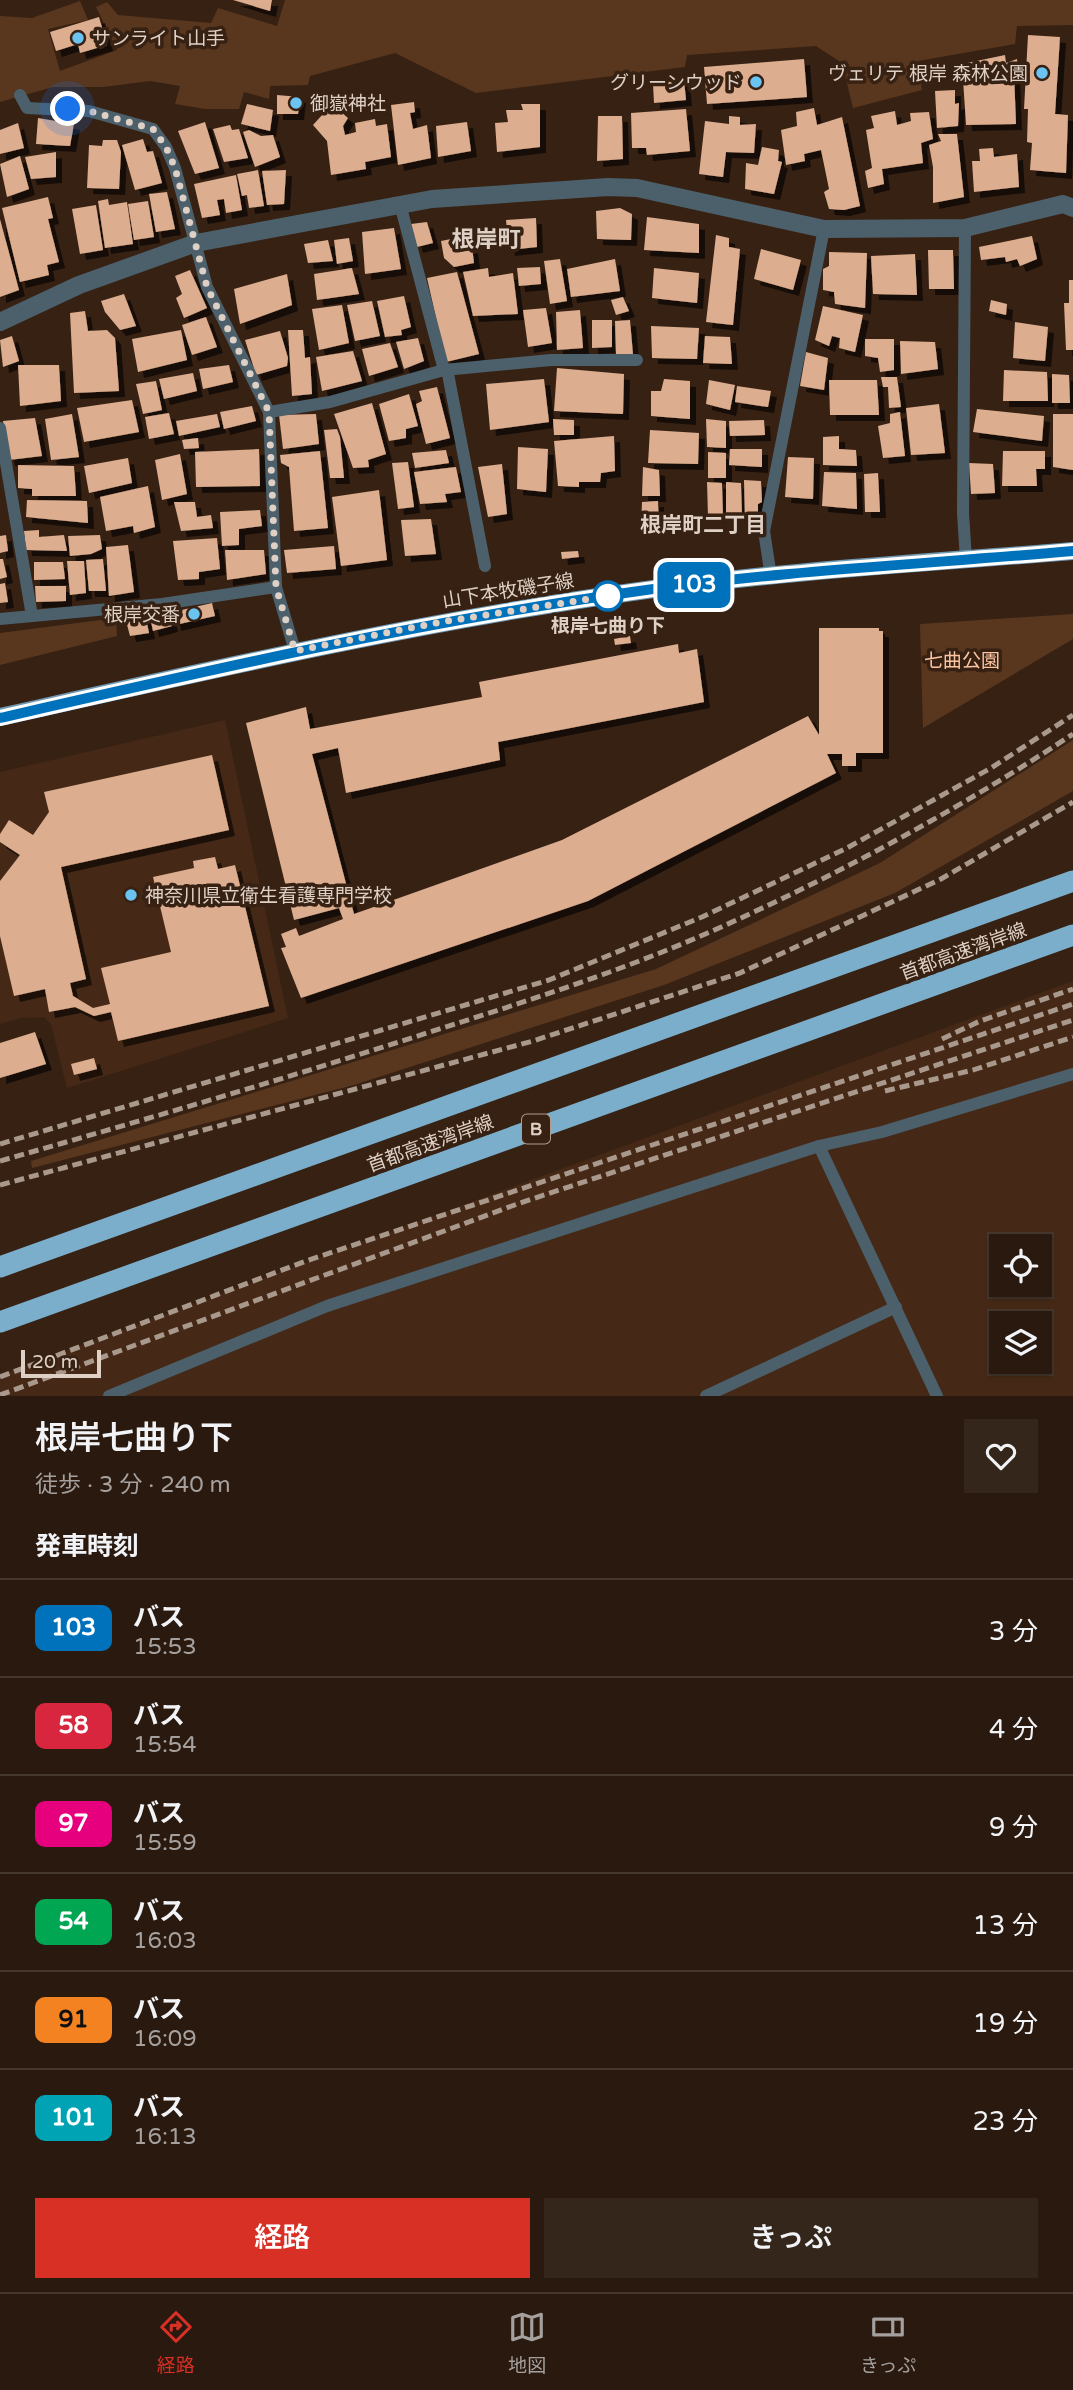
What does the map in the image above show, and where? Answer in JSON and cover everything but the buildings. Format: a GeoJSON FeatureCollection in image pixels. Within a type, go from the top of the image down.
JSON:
{"type":"FeatureCollection","features":[{"type":"Feature","properties":{"kind":"highway","name":"首都高速湾岸線"},"geometry":{"type":"LineString","coordinates":[[0,1267],[1073,881]]}},
{"type":"Feature","properties":{"kind":"highway","name":"首都高速湾岸線"},"geometry":{"type":"LineString","coordinates":[[0,1322],[1073,935]]}},
{"type":"Feature","properties":{"kind":"main road","name":"山下本牧磯子線"},"geometry":{"type":"LineString","coordinates":[[0,718],[295,651],[441,622],[620,594],[771,577],[1073,551]]}},
{"type":"Feature","properties":{"kind":"street"},"geometry":{"type":"LineString","coordinates":[[0,322],[79,285],[196,243],[400,204],[472,196],[608,187],[637,188],[763,213],[824,229],[965,228],[1063,204],[1073,208]]}},
{"type":"Feature","properties":{"kind":"lane"},"geometry":{"type":"LineString","coordinates":[[20,95],[27,108],[89,111],[153,129],[166,147],[175,168],[207,287],[269,412],[276,587],[295,651]]}},
{"type":"Feature","properties":{"kind":"lane"},"geometry":{"type":"LineString","coordinates":[[400,204],[444,370],[448,374],[485,566]]}},
{"type":"Feature","properties":{"kind":"lane"},"geometry":{"type":"LineString","coordinates":[[965,228],[962,513],[966,560]]}},
{"type":"Feature","properties":{"kind":"lane"},"geometry":{"type":"LineString","coordinates":[[771,577],[764,531],[824,229]]}},
{"type":"Feature","properties":{"kind":"lane"},"geometry":{"type":"LineString","coordinates":[[269,412],[330,402],[444,370],[551,360],[637,360]]}},
{"type":"Feature","properties":{"kind":"lane"},"geometry":{"type":"LineString","coordinates":[[0,428],[32,616]]}},
{"type":"Feature","properties":{"kind":"lane"},"geometry":{"type":"LineString","coordinates":[[0,619],[162,604],[276,587]]}},
{"type":"Feature","properties":{"kind":"lane"},"geometry":{"type":"LineString","coordinates":[[109,1396],[327,1306],[819,1146],[882,1132],[1073,1073]]}},
{"type":"Feature","properties":{"kind":"lane"},"geometry":{"type":"LineString","coordinates":[[819,1146],[937,1396]]}},
{"type":"Feature","properties":{"kind":"lane"},"geometry":{"type":"LineString","coordinates":[[706,1396],[896,1307]]}},
{"type":"Feature","properties":{"kind":"shaded area","name":"神奈川県立衛生看護専門学校"},"geometry":{"type":"Polygon","coordinates":[[[225,720],[288,1018],[67,1088],[51,1024],[44,1017],[20,1018],[0,1024],[0,772],[225,720]]]}},
{"type":"Feature","properties":{"kind":"shaded area"},"geometry":{"type":"Polygon","coordinates":[[[1073,981],[1073,1396],[0,1396],[0,1375],[1073,981]]]}},
{"type":"Feature","properties":{"kind":"green space"},"geometry":{"type":"Polygon","coordinates":[[[285,0],[1073,0],[1073,25],[1017,26],[1015,44],[918,61],[922,90],[853,108],[842,63],[816,46],[687,55],[685,67],[476,93],[395,53],[310,76],[308,85],[270,86],[269,99],[244,92],[239,109],[205,109],[175,104],[180,86],[150,81],[103,87],[53,87],[0,102],[0,16],[32,18],[80,1],[88,20],[48,29],[60,71],[117,50],[96,7],[107,2],[118,15],[211,23],[218,8],[277,26],[285,0]]]}},
{"type":"Feature","properties":{"kind":"green space","name":"七曲公園"},"geometry":{"type":"Polygon","coordinates":[[[1073,614],[1073,639],[923,728],[920,624],[1073,614]]]}},
{"type":"Feature","properties":{"kind":"green space"},"geometry":{"type":"Polygon","coordinates":[[[116,618],[117,636],[0,665],[0,633],[116,618]]]}},
{"type":"Feature","properties":{"kind":"green space"},"geometry":{"type":"Polygon","coordinates":[[[1073,740],[1073,791],[895,893],[664,985],[354,1085],[32,1168],[31,1161],[656,969],[880,863],[1073,740]]]}},
{"type":"Feature","properties":{"kind":"railway"},"geometry":{"type":"LineString","coordinates":[[0,1144],[549,980],[702,917],[847,848],[991,768],[1073,715]]}},
{"type":"Feature","properties":{"kind":"railway"},"geometry":{"type":"LineString","coordinates":[[0,1161],[377,1049],[571,986],[676,947],[850,865],[941,815],[1073,734]]}},
{"type":"Feature","properties":{"kind":"railway"},"geometry":{"type":"LineString","coordinates":[[0,1185],[533,1041],[740,973],[941,879],[1073,802]]}},
{"type":"Feature","properties":{"kind":"railway"},"geometry":{"type":"LineString","coordinates":[[942,1039],[980,1021],[1073,989]]}},
{"type":"Feature","properties":{"kind":"railway"},"geometry":{"type":"LineString","coordinates":[[0,1377],[306,1261],[1073,1004]]}},
{"type":"Feature","properties":{"kind":"railway"},"geometry":{"type":"LineString","coordinates":[[0,1395],[520,1203],[1073,1020]]}},
{"type":"Feature","properties":{"kind":"railway"},"geometry":{"type":"LineString","coordinates":[[885,1091],[973,1070],[1073,1037]]}},
{"type":"Feature","properties":{"kind":"bus line","name":"103"},"geometry":{"type":"LineString","coordinates":[[0,718],[250,661],[441,622],[634,592],[771,577],[1073,551]]}},
{"type":"Feature","properties":{"kind":"place","name":"サンライト山手"},"geometry":{"type":"Point","coordinates":[78,38]}},
{"type":"Feature","properties":{"kind":"place","name":"ヴェリテ 根岸 森林公園"},"geometry":{"type":"Point","coordinates":[1042,73]}},
{"type":"Feature","properties":{"kind":"place","name":"グリーンウッド"},"geometry":{"type":"Point","coordinates":[756,82]}},
{"type":"Feature","properties":{"kind":"place","name":"御嶽神社"},"geometry":{"type":"Point","coordinates":[296,103]}},
{"type":"Feature","properties":{"kind":"place","name":"根岸七曲り下"},"geometry":{"type":"Point","coordinates":[608,596]}},
{"type":"Feature","properties":{"kind":"place","name":"根岸交番"},"geometry":{"type":"Point","coordinates":[194,614]}},
{"type":"Feature","properties":{"kind":"place","name":"神奈川県立衛生看護専門学校"},"geometry":{"type":"Point","coordinates":[131,895]}},
{"type":"Feature","properties":{"kind":"district","name":"根岸町"},"geometry":{"type":"Point","coordinates":[486,239]}},
{"type":"Feature","properties":{"kind":"district","name":"根岸町二丁目"},"geometry":{"type":"Point","coordinates":[703,525]}},
{"type":"Feature","properties":{"kind":"route"},"geometry":{"type":"LineString","coordinates":[[68,109],[89,111],[153,129],[166,147],[175,168],[207,287],[269,412],[276,587],[295,651],[441,622],[608,596]]}}]}
